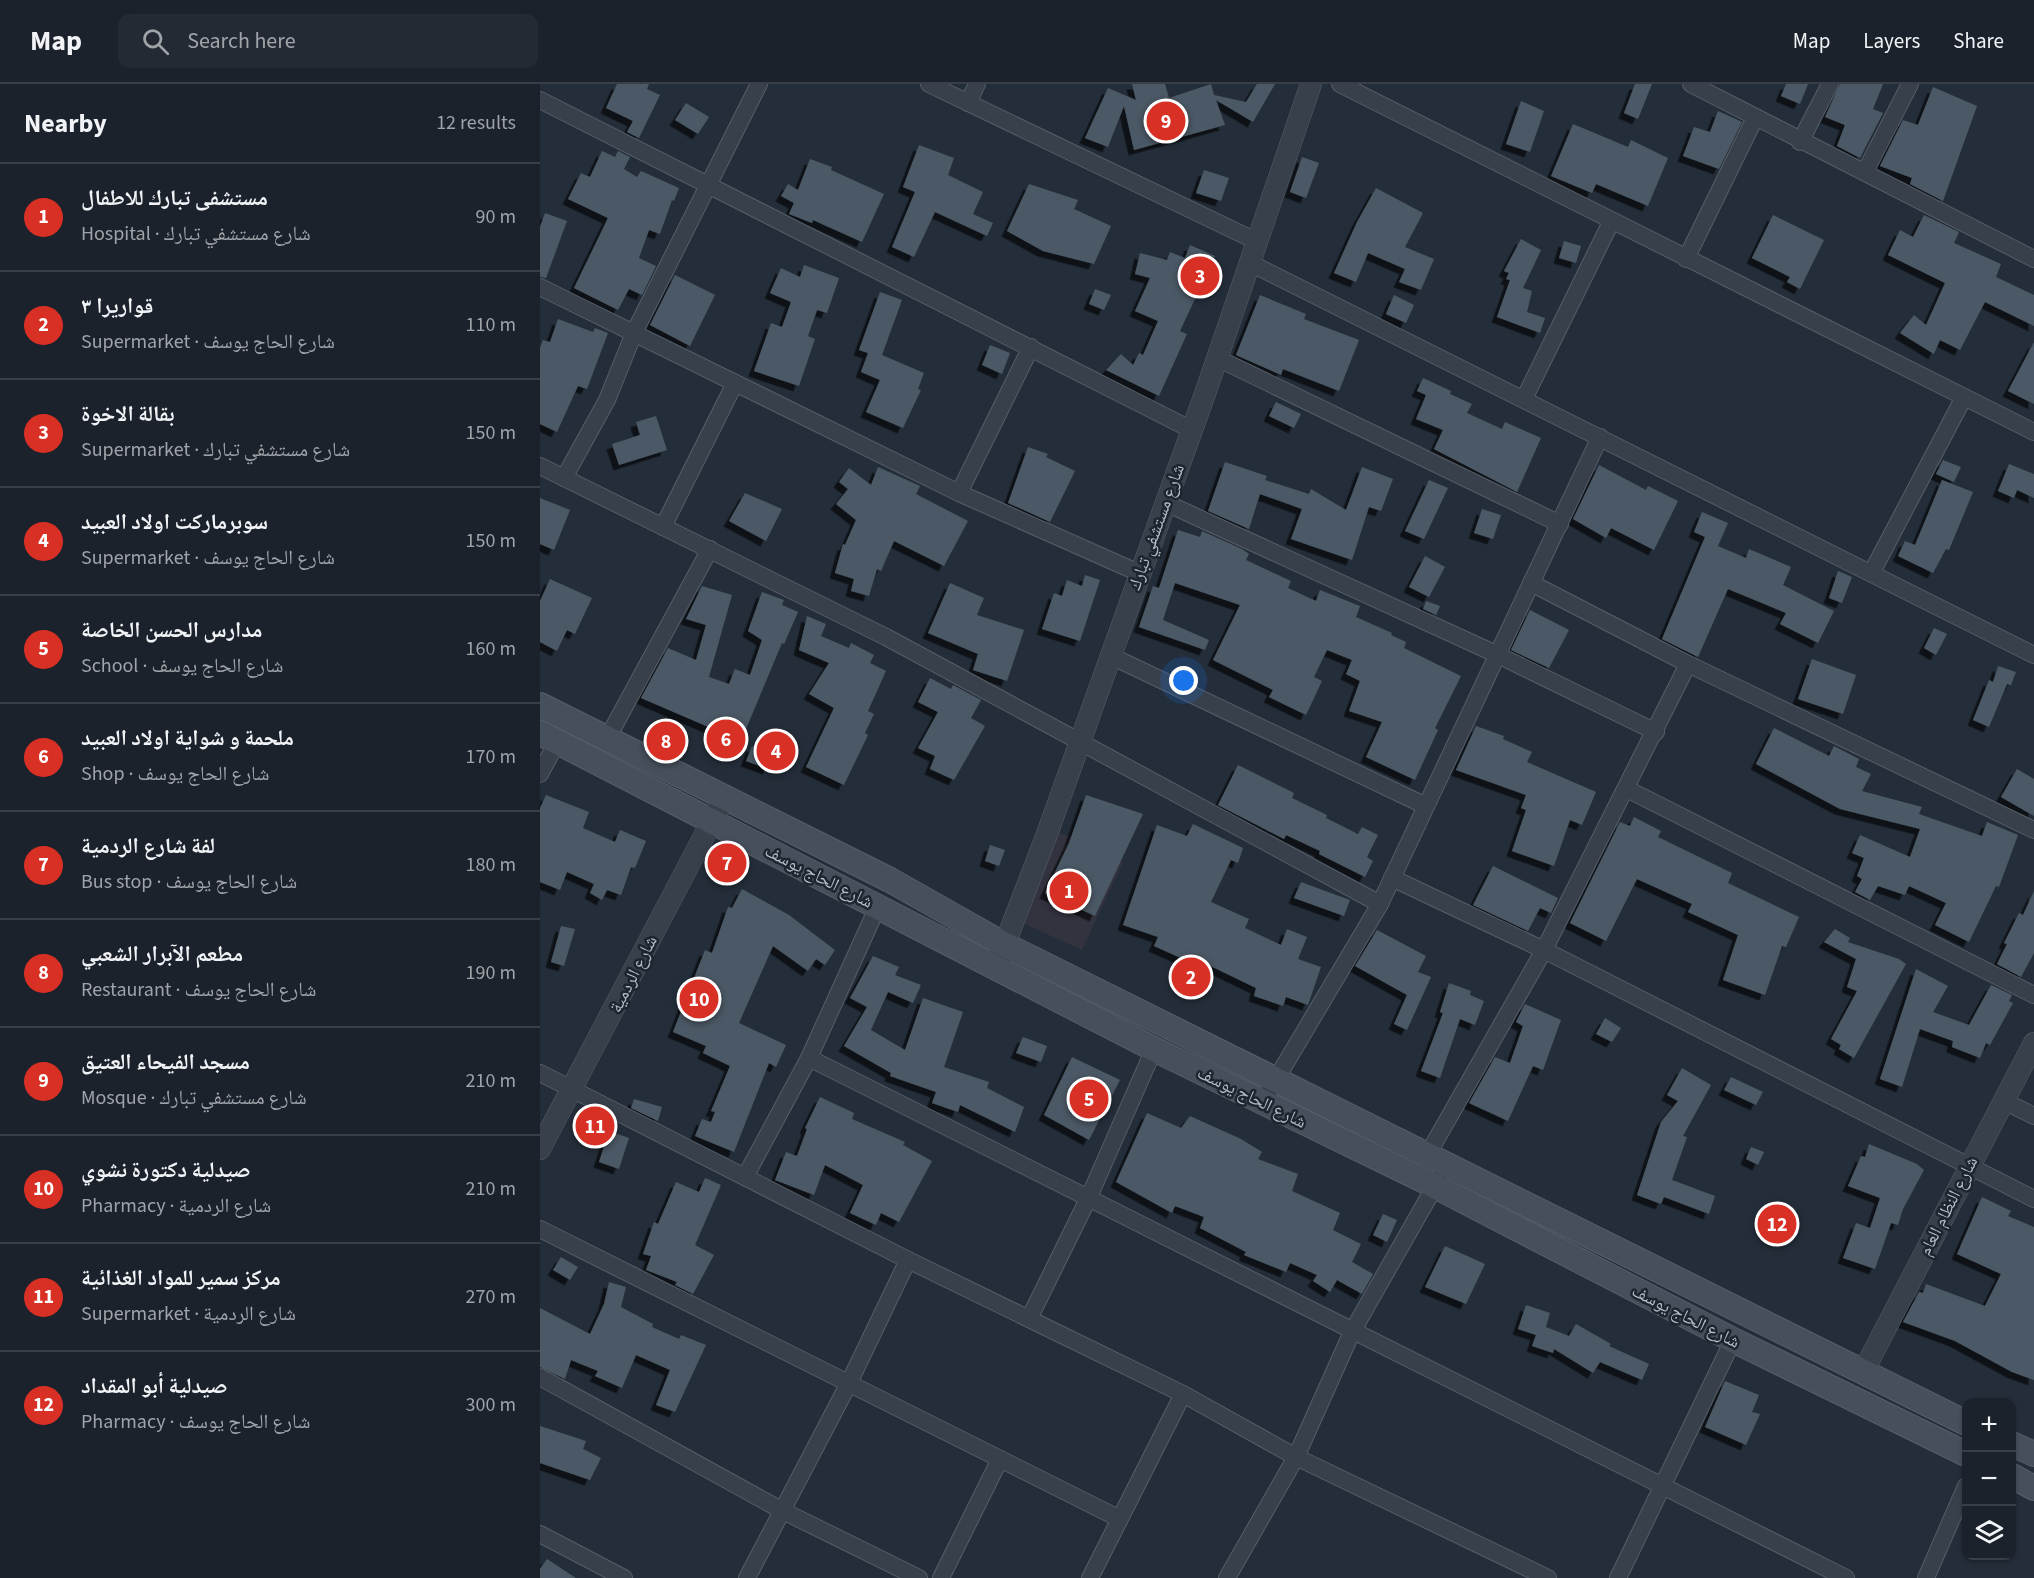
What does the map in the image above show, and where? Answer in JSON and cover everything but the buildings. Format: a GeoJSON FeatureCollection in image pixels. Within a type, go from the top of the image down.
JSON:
{"type":"FeatureCollection","features":[{"type":"Feature","properties":{"kind":"main road","name":"شارع الحاج يوسف"},"geometry":{"type":"LineString","coordinates":[[540,705],[890,880],[1005,945],[1864,1370],[1897,1390],[1962,1421]]}},
{"type":"Feature","properties":{"kind":"main road","name":"شارع الحاج يوسف"},"geometry":{"type":"LineString","coordinates":[[548,738],[712,820],[1154,1049],[1435,1186],[1733,1340],[1962,1452]]}},
{"type":"Feature","properties":{"kind":"main road"},"geometry":{"type":"LineString","coordinates":[[2016,1446],[2034,1454]]}},
{"type":"Feature","properties":{"kind":"main road"},"geometry":{"type":"LineString","coordinates":[[2016,1478],[2034,1488]]}},
{"type":"Feature","properties":{"kind":"street"},"geometry":{"type":"LineString","coordinates":[[564,478],[616,381],[634,333],[759,84]]}},
{"type":"Feature","properties":{"kind":"street"},"geometry":{"type":"LineString","coordinates":[[929,84],[1256,241]]}},
{"type":"Feature","properties":{"kind":"street"},"geometry":{"type":"LineString","coordinates":[[968,103],[977,84]]}},
{"type":"Feature","properties":{"kind":"street","name":"شارع مستشفي تبارك"},"geometry":{"type":"LineString","coordinates":[[996,968],[1166,503],[1311,84]]}},
{"type":"Feature","properties":{"kind":"street"},"geometry":{"type":"LineString","coordinates":[[1340,84],[1611,222],[2034,432]]}},
{"type":"Feature","properties":{"kind":"street"},"geometry":{"type":"LineString","coordinates":[[1691,84],[1800,142],[1865,172],[2034,259]]}},
{"type":"Feature","properties":{"kind":"street"},"geometry":{"type":"LineString","coordinates":[[1800,142],[1830,84]]}},
{"type":"Feature","properties":{"kind":"street"},"geometry":{"type":"LineString","coordinates":[[1865,172],[1910,84]]}},
{"type":"Feature","properties":{"kind":"street"},"geometry":{"type":"LineString","coordinates":[[540,100],[1031,346],[1192,430]]}},
{"type":"Feature","properties":{"kind":"street"},"geometry":{"type":"LineString","coordinates":[[1686,259],[1755,118]]}},
{"type":"Feature","properties":{"kind":"street"},"geometry":{"type":"LineString","coordinates":[[1524,399],[1611,222]]}},
{"type":"Feature","properties":{"kind":"street"},"geometry":{"type":"LineString","coordinates":[[1250,263],[2034,655]]}},
{"type":"Feature","properties":{"kind":"street"},"geometry":{"type":"LineString","coordinates":[[540,287],[959,493],[1139,573]]}},
{"type":"Feature","properties":{"kind":"street"},"geometry":{"type":"LineString","coordinates":[[959,493],[1031,346]]}},
{"type":"Feature","properties":{"kind":"street"},"geometry":{"type":"LineString","coordinates":[[1217,358],[1560,524]]}},
{"type":"Feature","properties":{"kind":"street"},"geometry":{"type":"LineString","coordinates":[[663,526],[735,383]]}},
{"type":"Feature","properties":{"kind":"street"},"geometry":{"type":"LineString","coordinates":[[1872,572],[1964,397]]}},
{"type":"Feature","properties":{"kind":"street"},"geometry":{"type":"LineString","coordinates":[[1262,1103],[1274,1079],[1380,904],[1600,437]]}},
{"type":"Feature","properties":{"kind":"street"},"geometry":{"type":"LineString","coordinates":[[540,466],[886,637],[1380,904]]}},
{"type":"Feature","properties":{"kind":"street"},"geometry":{"type":"LineString","coordinates":[[1166,503],[1496,654],[1656,732]]}},
{"type":"Feature","properties":{"kind":"street"},"geometry":{"type":"LineString","coordinates":[[607,739],[710,549]]}},
{"type":"Feature","properties":{"kind":"street"},"geometry":{"type":"LineString","coordinates":[[1531,583],[1688,664],[2034,830]]}},
{"type":"Feature","properties":{"kind":"street"},"geometry":{"type":"LineString","coordinates":[[1111,656],[1426,806]]}},
{"type":"Feature","properties":{"kind":"street"},"geometry":{"type":"LineString","coordinates":[[1227,1578],[1296,1457],[1352,1332],[1435,1186],[1438,1159],[1656,732],[1688,664]]}},
{"type":"Feature","properties":{"kind":"street"},"geometry":{"type":"LineString","coordinates":[[540,774],[548,738]]}},
{"type":"Feature","properties":{"kind":"street"},"geometry":{"type":"LineString","coordinates":[[1627,789],[2034,995]]}},
{"type":"Feature","properties":{"kind":"street","name":"شارع الردمية"},"geometry":{"type":"LineString","coordinates":[[540,1149],[724,798]]}},
{"type":"Feature","properties":{"kind":"street"},"geometry":{"type":"LineString","coordinates":[[1392,878],[1544,950],[2034,1199]]}},
{"type":"Feature","properties":{"kind":"street"},"geometry":{"type":"LineString","coordinates":[[745,1177],[809,1058],[878,906]]}},
{"type":"Feature","properties":{"kind":"street","name":"شارع النظام العام"},"geometry":{"type":"LineString","coordinates":[[1864,1370],[2034,1043]]}},
{"type":"Feature","properties":{"kind":"street"},"geometry":{"type":"LineString","coordinates":[[1029,1319],[1089,1197],[1154,1049]]}},
{"type":"Feature","properties":{"kind":"street"},"geometry":{"type":"LineString","coordinates":[[809,1058],[1846,1578]]}},
{"type":"Feature","properties":{"kind":"street"},"geometry":{"type":"LineString","coordinates":[[540,1073],[908,1260],[1183,1394],[1296,1457],[1548,1578]]}},
{"type":"Feature","properties":{"kind":"street"},"geometry":{"type":"LineString","coordinates":[[2004,1101],[2034,1116]]}},
{"type":"Feature","properties":{"kind":"street"},"geometry":{"type":"LineString","coordinates":[[540,1228],[1118,1518]]}},
{"type":"Feature","properties":{"kind":"street"},"geometry":{"type":"LineString","coordinates":[[747,1578],[849,1383],[908,1260]]}},
{"type":"Feature","properties":{"kind":"street"},"geometry":{"type":"LineString","coordinates":[[1618,1578],[1733,1340]]}},
{"type":"Feature","properties":{"kind":"street"},"geometry":{"type":"LineString","coordinates":[[540,1377],[783,1511],[919,1578]]}},
{"type":"Feature","properties":{"kind":"street"},"geometry":{"type":"LineString","coordinates":[[1090,1578],[1118,1518],[1183,1394]]}},
{"type":"Feature","properties":{"kind":"street"},"geometry":{"type":"LineString","coordinates":[[941,1578],[1000,1459]]}},
{"type":"Feature","properties":{"kind":"street"},"geometry":{"type":"LineString","coordinates":[[1926,1578],[1962,1495]]}},
{"type":"Feature","properties":{"kind":"street"},"geometry":{"type":"LineString","coordinates":[[540,1534],[624,1578]]}},
{"type":"Feature","properties":{"kind":"shaded area"},"geometry":{"type":"Polygon","coordinates":[[[1057,831],[1123,862],[1082,950],[1016,920],[1057,831]]]}},
{"type":"Feature","properties":{"kind":"place","name":"مسجد الفيحاء العتيق"},"geometry":{"type":"Point","coordinates":[1166,121]}},
{"type":"Feature","properties":{"kind":"place","name":"بقالة الاخوة"},"geometry":{"type":"Point","coordinates":[1200,276]}},
{"type":"Feature","properties":{"kind":"place","name":"ملحمة و شواية اولاد العبيد"},"geometry":{"type":"Point","coordinates":[726,739]}},
{"type":"Feature","properties":{"kind":"place","name":"مطعم الآبرار الشعبي"},"geometry":{"type":"Point","coordinates":[666,741]}},
{"type":"Feature","properties":{"kind":"place","name":"سوبرماركت اولاد العبيد"},"geometry":{"type":"Point","coordinates":[776,751]}},
{"type":"Feature","properties":{"kind":"place","name":"لفة شارع الردمية"},"geometry":{"type":"Point","coordinates":[727,863]}},
{"type":"Feature","properties":{"kind":"place","name":"مستشفى تبارك للاطفال"},"geometry":{"type":"Point","coordinates":[1069,891]}},
{"type":"Feature","properties":{"kind":"place","name":"قواريرا ٣"},"geometry":{"type":"Point","coordinates":[1191,977]}},
{"type":"Feature","properties":{"kind":"place","name":"صيدلية دكتورة نشوي"},"geometry":{"type":"Point","coordinates":[699,999]}},
{"type":"Feature","properties":{"kind":"place","name":"مدارس الحسن الخاصة"},"geometry":{"type":"Point","coordinates":[1089,1099]}},
{"type":"Feature","properties":{"kind":"place","name":"مركز سمير للمواد الغذائية"},"geometry":{"type":"Point","coordinates":[595,1126]}},
{"type":"Feature","properties":{"kind":"place","name":"صيدلية أبو المقداد"},"geometry":{"type":"Point","coordinates":[1777,1224]}}]}
